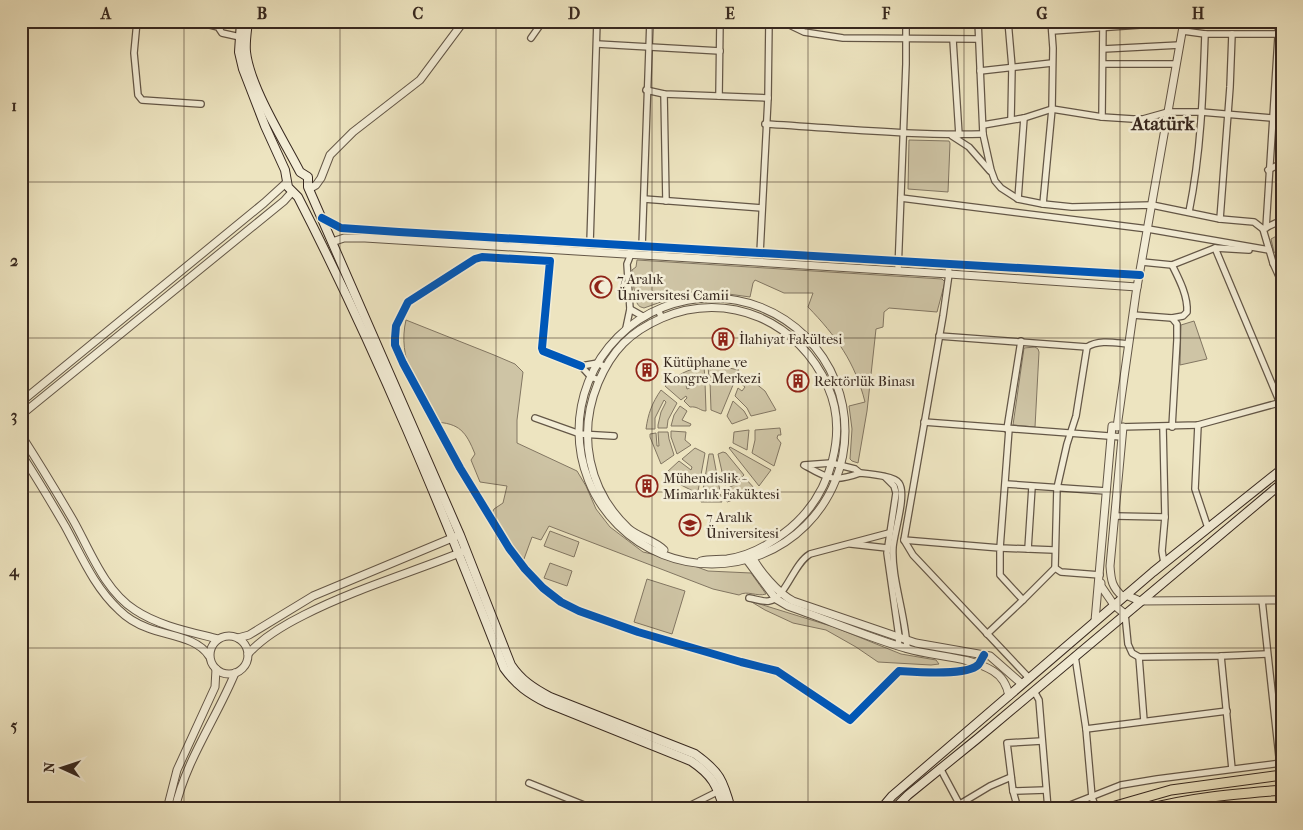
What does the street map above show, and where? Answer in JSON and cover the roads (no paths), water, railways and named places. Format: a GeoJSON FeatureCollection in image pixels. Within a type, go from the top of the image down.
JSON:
{"type":"FeatureCollection","features":[{"type":"Feature","properties":{"kind":"highway"},"geometry":{"type":"LineString","coordinates":[[1105,809],[1171,790],[1282,775]]}},
{"type":"Feature","properties":{"kind":"highway"},"geometry":{"type":"LineString","coordinates":[[1148,809],[1213,796],[1282,790]]}},
{"type":"Feature","properties":{"kind":"main road"},"geometry":{"type":"LineString","coordinates":[[241,21],[239,52],[242,69],[287,180],[288,187],[294,192],[340,278],[457,537]]}},
{"type":"Feature","properties":{"kind":"main road"},"geometry":{"type":"LineString","coordinates":[[248,21],[246,51],[249,67],[261,97],[300,172],[308,177],[309,188],[510,665],[531,687],[550,697],[695,754],[712,766],[724,784],[731,809]]}},
{"type":"Feature","properties":{"kind":"main road"},"geometry":{"type":"LineString","coordinates":[[287,180],[293,172],[300,172]]}},
{"type":"Feature","properties":{"kind":"main road"},"geometry":{"type":"LineString","coordinates":[[294,192],[304,192],[309,188]]}},
{"type":"Feature","properties":{"kind":"main road"},"geometry":{"type":"LineString","coordinates":[[880,809],[892,796],[1124,596],[1282,469]]}},
{"type":"Feature","properties":{"kind":"main road"},"geometry":{"type":"LineString","coordinates":[[894,809],[940,768],[1282,483]]}},
{"type":"Feature","properties":{"kind":"main road"},"geometry":{"type":"LineString","coordinates":[[463,552],[504,668],[512,680],[527,693],[547,703],[692,761],[706,771],[719,791],[724,809]]}},
{"type":"Feature","properties":{"kind":"street"},"geometry":{"type":"LineString","coordinates":[[137,21],[134,53],[138,94],[142,100],[201,104]]}},
{"type":"Feature","properties":{"kind":"street"},"geometry":{"type":"LineString","coordinates":[[194,21],[218,27],[222,33],[240,37]]}},
{"type":"Feature","properties":{"kind":"street"},"geometry":{"type":"LineString","coordinates":[[309,188],[316,185],[330,156],[353,132],[420,80],[464,21]]}},
{"type":"Feature","properties":{"kind":"street"},"geometry":{"type":"LineString","coordinates":[[531,38],[543,21]]}},
{"type":"Feature","properties":{"kind":"street"},"geometry":{"type":"LineString","coordinates":[[590,243],[598,21]]}},
{"type":"Feature","properties":{"kind":"street"},"geometry":{"type":"LineString","coordinates":[[642,247],[646,90],[650,21]]}},
{"type":"Feature","properties":{"kind":"street"},"geometry":{"type":"LineString","coordinates":[[719,96],[720,21]]}},
{"type":"Feature","properties":{"kind":"street"},"geometry":{"type":"LineString","coordinates":[[760,253],[765,124],[768,98],[769,21]]}},
{"type":"Feature","properties":{"kind":"street"},"geometry":{"type":"LineString","coordinates":[[781,21],[804,32],[843,38],[978,40]]}},
{"type":"Feature","properties":{"kind":"street"},"geometry":{"type":"LineString","coordinates":[[898,271],[904,134],[906,21]]}},
{"type":"Feature","properties":{"kind":"street"},"geometry":{"type":"LineString","coordinates":[[978,21],[983,134],[992,173],[1001,188],[1018,199],[1043,204],[1072,207],[1152,205],[1220,219],[1254,222],[1264,228]]}},
{"type":"Feature","properties":{"kind":"street"},"geometry":{"type":"LineString","coordinates":[[1102,21],[1102,117]]}},
{"type":"Feature","properties":{"kind":"street"},"geometry":{"type":"LineString","coordinates":[[1278,21],[1280,34],[1264,228],[1273,263],[1282,283]]}},
{"type":"Feature","properties":{"kind":"street"},"geometry":{"type":"LineString","coordinates":[[1011,119],[1012,68],[1008,22],[1051,22],[1052,109],[1043,204]]}},
{"type":"Feature","properties":{"kind":"street"},"geometry":{"type":"LineString","coordinates":[[1052,31],[1184,22],[1133,315],[1117,427],[1111,436],[1095,621]]}},
{"type":"Feature","properties":{"kind":"street"},"geometry":{"type":"LineString","coordinates":[[1183,31],[1205,34],[1280,34]]}},
{"type":"Feature","properties":{"kind":"street"},"geometry":{"type":"LineString","coordinates":[[1189,212],[1197,164],[1202,112],[1205,34]]}},
{"type":"Feature","properties":{"kind":"street"},"geometry":{"type":"LineString","coordinates":[[1220,219],[1232,34]]}},
{"type":"Feature","properties":{"kind":"street"},"geometry":{"type":"LineString","coordinates":[[953,40],[959,135]]}},
{"type":"Feature","properties":{"kind":"street"},"geometry":{"type":"LineString","coordinates":[[597,44],[720,51]]}},
{"type":"Feature","properties":{"kind":"street"},"geometry":{"type":"LineString","coordinates":[[1103,49],[1180,46]]}},
{"type":"Feature","properties":{"kind":"street"},"geometry":{"type":"LineString","coordinates":[[980,71],[1052,63]]}},
{"type":"Feature","properties":{"kind":"street"},"geometry":{"type":"LineString","coordinates":[[1103,64],[1176,64]]}},
{"type":"Feature","properties":{"kind":"street"},"geometry":{"type":"LineString","coordinates":[[646,90],[664,94],[768,98]]}},
{"type":"Feature","properties":{"kind":"street"},"geometry":{"type":"LineString","coordinates":[[664,94],[666,201]]}},
{"type":"Feature","properties":{"kind":"street"},"geometry":{"type":"LineString","coordinates":[[983,126],[1011,119],[1024,118],[1052,109],[1102,117],[1143,119],[1168,112],[1202,112],[1272,118]]}},
{"type":"Feature","properties":{"kind":"street"},"geometry":{"type":"LineString","coordinates":[[1018,199],[1024,118]]}},
{"type":"Feature","properties":{"kind":"street"},"geometry":{"type":"LineString","coordinates":[[765,124],[904,134],[952,136],[983,134]]}},
{"type":"Feature","properties":{"kind":"street"},"geometry":{"type":"LineString","coordinates":[[952,136],[969,147],[992,173]]}},
{"type":"Feature","properties":{"kind":"street"},"geometry":{"type":"LineString","coordinates":[[1268,170],[1282,163]]}},
{"type":"Feature","properties":{"kind":"street"},"geometry":{"type":"LineString","coordinates":[[21,402],[264,204],[287,180]]}},
{"type":"Feature","properties":{"kind":"street"},"geometry":{"type":"LineString","coordinates":[[21,416],[182,286],[294,192]]}},
{"type":"Feature","properties":{"kind":"street"},"geometry":{"type":"LineString","coordinates":[[901,198],[1148,229],[1269,250]]}},
{"type":"Feature","properties":{"kind":"street"},"geometry":{"type":"LineString","coordinates":[[644,200],[762,208]]}},
{"type":"Feature","properties":{"kind":"street"},"geometry":{"type":"LineString","coordinates":[[322,218],[341,228],[590,243],[631,250],[642,247],[1140,275]]}},
{"type":"Feature","properties":{"kind":"street"},"geometry":{"type":"LineString","coordinates":[[1264,228],[1282,220]]}},
{"type":"Feature","properties":{"kind":"street"},"geometry":{"type":"LineString","coordinates":[[332,242],[344,238],[365,238],[482,246],[631,250],[1138,288]]}},
{"type":"Feature","properties":{"kind":"street"},"geometry":{"type":"LineString","coordinates":[[1142,262],[1172,265],[1215,248],[1269,250]]}},
{"type":"Feature","properties":{"kind":"street"},"geometry":{"type":"LineString","coordinates":[[1117,427],[1198,425],[1281,403],[1215,248]]}},
{"type":"Feature","properties":{"kind":"street"},"geometry":{"type":"LineString","coordinates":[[626,328],[630,309],[627,264],[631,250]]}},
{"type":"Feature","properties":{"kind":"street"},"geometry":{"type":"LineString","coordinates":[[605,367],[598,363],[581,366],[549,355],[543,351],[550,261],[475,259],[408,302],[396,326],[395,345],[403,363],[460,468],[509,548],[542,588],[561,602],[578,611],[638,632],[777,671],[850,720],[899,672],[958,671],[969,669],[978,664],[984,655]]}},
{"type":"Feature","properties":{"kind":"street"},"geometry":{"type":"LineString","coordinates":[[1273,263],[1282,262]]}},
{"type":"Feature","properties":{"kind":"street"},"geometry":{"type":"LineString","coordinates":[[948,264],[949,274],[904,540],[913,555],[1029,678]]}},
{"type":"Feature","properties":{"kind":"street"},"geometry":{"type":"LineString","coordinates":[[1133,315],[1172,318],[1183,316],[1188,312],[1188,307],[1172,265]]}},
{"type":"Feature","properties":{"kind":"street"},"geometry":{"type":"LineString","coordinates":[[719,299],[736,301],[760,308],[789,323],[806,337],[828,366],[838,390],[844,432],[840,466],[835,479],[815,512],[800,530],[780,546],[751,562],[734,566],[708,566],[664,550],[648,547],[632,538],[614,522],[603,508],[591,485],[586,469],[582,410],[591,378],[607,349],[626,328],[644,316],[658,310],[670,305],[694,300],[719,299]]}},
{"type":"Feature","properties":{"kind":"street"},"geometry":{"type":"LineString","coordinates":[[584,435],[588,415],[605,367],[627,339],[640,329],[662,318],[700,307],[732,309],[763,318],[792,338],[812,359],[829,388],[834,405],[835,448],[832,464],[826,478],[810,506],[797,523],[774,540],[747,554],[700,562]]}},
{"type":"Feature","properties":{"kind":"street"},"geometry":{"type":"LineString","coordinates":[[630,309],[644,316]]}},
{"type":"Feature","properties":{"kind":"street"},"geometry":{"type":"LineString","coordinates":[[658,310],[662,318]]}},
{"type":"Feature","properties":{"kind":"street"},"geometry":{"type":"LineString","coordinates":[[1172,318],[1177,324],[1178,340],[1172,427]]}},
{"type":"Feature","properties":{"kind":"street"},"geometry":{"type":"LineString","coordinates":[[939,336],[1087,347],[1093,343],[1100,342],[1129,344]]}},
{"type":"Feature","properties":{"kind":"street"},"geometry":{"type":"LineString","coordinates":[[1021,341],[1008,429],[1000,575],[1023,600]]}},
{"type":"Feature","properties":{"kind":"street"},"geometry":{"type":"LineString","coordinates":[[987,634],[1055,568],[1057,488],[1076,416],[1087,347]]}},
{"type":"Feature","properties":{"kind":"street"},"geometry":{"type":"LineString","coordinates":[[581,366],[591,378],[599,380]]}},
{"type":"Feature","properties":{"kind":"street"},"geometry":{"type":"LineString","coordinates":[[535,418],[584,435],[614,436]]}},
{"type":"Feature","properties":{"kind":"street"},"geometry":{"type":"LineString","coordinates":[[924,422],[1122,437]]}},
{"type":"Feature","properties":{"kind":"street"},"geometry":{"type":"LineString","coordinates":[[1198,425],[1195,489],[1208,528]]}},
{"type":"Feature","properties":{"kind":"street"},"geometry":{"type":"LineString","coordinates":[[1117,427],[1122,437],[1110,581],[1115,590],[1124,596],[1140,602],[1282,600]]}},
{"type":"Feature","properties":{"kind":"street"},"geometry":{"type":"LineString","coordinates":[[1164,427],[1165,517],[1162,551],[1164,563]]}},
{"type":"Feature","properties":{"kind":"street"},"geometry":{"type":"LineString","coordinates":[[21,435],[99,568],[120,597],[147,617],[218,639]]}},
{"type":"Feature","properties":{"kind":"street"},"geometry":{"type":"LineString","coordinates":[[21,454],[65,525],[91,574],[112,603],[124,615],[136,623],[196,643],[209,656],[212,666],[224,674],[234,674],[239,671],[246,664],[248,654],[256,644],[336,598],[463,552]]}},
{"type":"Feature","properties":{"kind":"street"},"geometry":{"type":"LineString","coordinates":[[860,473],[855,469],[832,464],[804,465],[826,478],[835,479],[860,473],[892,478],[897,480],[900,485],[902,490],[893,555],[903,638],[898,646]]}},
{"type":"Feature","properties":{"kind":"street"},"geometry":{"type":"LineString","coordinates":[[885,477],[894,486],[896,493],[887,548],[903,638],[907,649]]}},
{"type":"Feature","properties":{"kind":"street"},"geometry":{"type":"LineString","coordinates":[[1006,484],[1106,491]]}},
{"type":"Feature","properties":{"kind":"street"},"geometry":{"type":"LineString","coordinates":[[1028,549],[1032,487]]}},
{"type":"Feature","properties":{"kind":"street"},"geometry":{"type":"LineString","coordinates":[[1115,516],[1165,517]]}},
{"type":"Feature","properties":{"kind":"street"},"geometry":{"type":"LineString","coordinates":[[749,598],[768,601],[776,599],[805,556],[889,533]]}},
{"type":"Feature","properties":{"kind":"street"},"geometry":{"type":"LineString","coordinates":[[209,656],[212,646],[218,639],[228,636],[238,638],[250,635],[313,596],[457,537]]}},
{"type":"Feature","properties":{"kind":"street"},"geometry":{"type":"LineString","coordinates":[[904,540],[1000,548],[1054,550]]}},
{"type":"Feature","properties":{"kind":"street"},"geometry":{"type":"LineString","coordinates":[[846,544],[887,548]]}},
{"type":"Feature","properties":{"kind":"street"},"geometry":{"type":"LineString","coordinates":[[747,554],[776,599],[788,606],[907,649],[978,664],[996,672],[1006,684],[1009,696]]}},
{"type":"Feature","properties":{"kind":"street"},"geometry":{"type":"LineString","coordinates":[[751,562],[786,598],[916,643],[990,656],[1022,684]]}},
{"type":"Feature","properties":{"kind":"street"},"geometry":{"type":"LineString","coordinates":[[1055,568],[1061,572],[1100,575]]}},
{"type":"Feature","properties":{"kind":"street"},"geometry":{"type":"LineString","coordinates":[[1100,575],[1101,586],[1114,605],[1125,614],[1128,644],[1132,653],[1139,657],[1267,654]]}},
{"type":"Feature","properties":{"kind":"street"},"geometry":{"type":"LineString","coordinates":[[1262,600],[1282,775]]}},
{"type":"Feature","properties":{"kind":"street"},"geometry":{"type":"LineString","coordinates":[[238,638],[245,645],[248,654]]}},
{"type":"Feature","properties":{"kind":"street"},"geometry":{"type":"LineString","coordinates":[[1075,656],[1086,729],[1092,797],[1096,809]]}},
{"type":"Feature","properties":{"kind":"street"},"geometry":{"type":"LineString","coordinates":[[1221,656],[1232,769]]}},
{"type":"Feature","properties":{"kind":"street"},"geometry":{"type":"LineString","coordinates":[[1139,657],[1144,721]]}},
{"type":"Feature","properties":{"kind":"street"},"geometry":{"type":"LineString","coordinates":[[168,809],[177,770],[215,686],[216,669]]}},
{"type":"Feature","properties":{"kind":"street"},"geometry":{"type":"LineString","coordinates":[[175,809],[179,792],[189,767],[234,674]]}},
{"type":"Feature","properties":{"kind":"street"},"geometry":{"type":"LineString","coordinates":[[1034,691],[1039,700],[1048,809]]}},
{"type":"Feature","properties":{"kind":"street"},"geometry":{"type":"LineString","coordinates":[[1086,729],[1226,711]]}},
{"type":"Feature","properties":{"kind":"street"},"geometry":{"type":"LineString","coordinates":[[1018,809],[1013,791],[1007,743],[1042,741]]}},
{"type":"Feature","properties":{"kind":"street"},"geometry":{"type":"LineString","coordinates":[[1060,809],[1121,786],[1280,763]]}},
{"type":"Feature","properties":{"kind":"street"},"geometry":{"type":"LineString","coordinates":[[940,768],[961,806],[996,783],[1011,777]]}},
{"type":"Feature","properties":{"kind":"street"},"geometry":{"type":"LineString","coordinates":[[529,783],[594,809]]}},
{"type":"Feature","properties":{"kind":"street"},"geometry":{"type":"LineString","coordinates":[[1013,791],[1046,790]]}},
{"type":"Feature","properties":{"kind":"street"},"geometry":{"type":"LineString","coordinates":[[683,809],[719,791]]}},
{"type":"Feature","properties":{"kind":"place","name":"7 Aralık Üniversitesi Camii"},"geometry":{"type":"Point","coordinates":[601,287]}},
{"type":"Feature","properties":{"kind":"place","name":"İlahiyat Fakültesi"},"geometry":{"type":"Point","coordinates":[723,339]}},
{"type":"Feature","properties":{"kind":"place","name":"Kütüphane ve Kongre Merkezi"},"geometry":{"type":"Point","coordinates":[647,370]}},
{"type":"Feature","properties":{"kind":"place","name":"Rektörlük Binası"},"geometry":{"type":"Point","coordinates":[798,381]}},
{"type":"Feature","properties":{"kind":"place","name":"Mühendislik - Mimarlık Faküktesi"},"geometry":{"type":"Point","coordinates":[647,486]}},
{"type":"Feature","properties":{"kind":"place","name":"7 Aralık Üniversitesi"},"geometry":{"type":"Point","coordinates":[690,525]}},
{"type":"Feature","properties":{"kind":"district","name":"Atatürk"},"geometry":{"type":"Point","coordinates":[1163,124]}}]}
